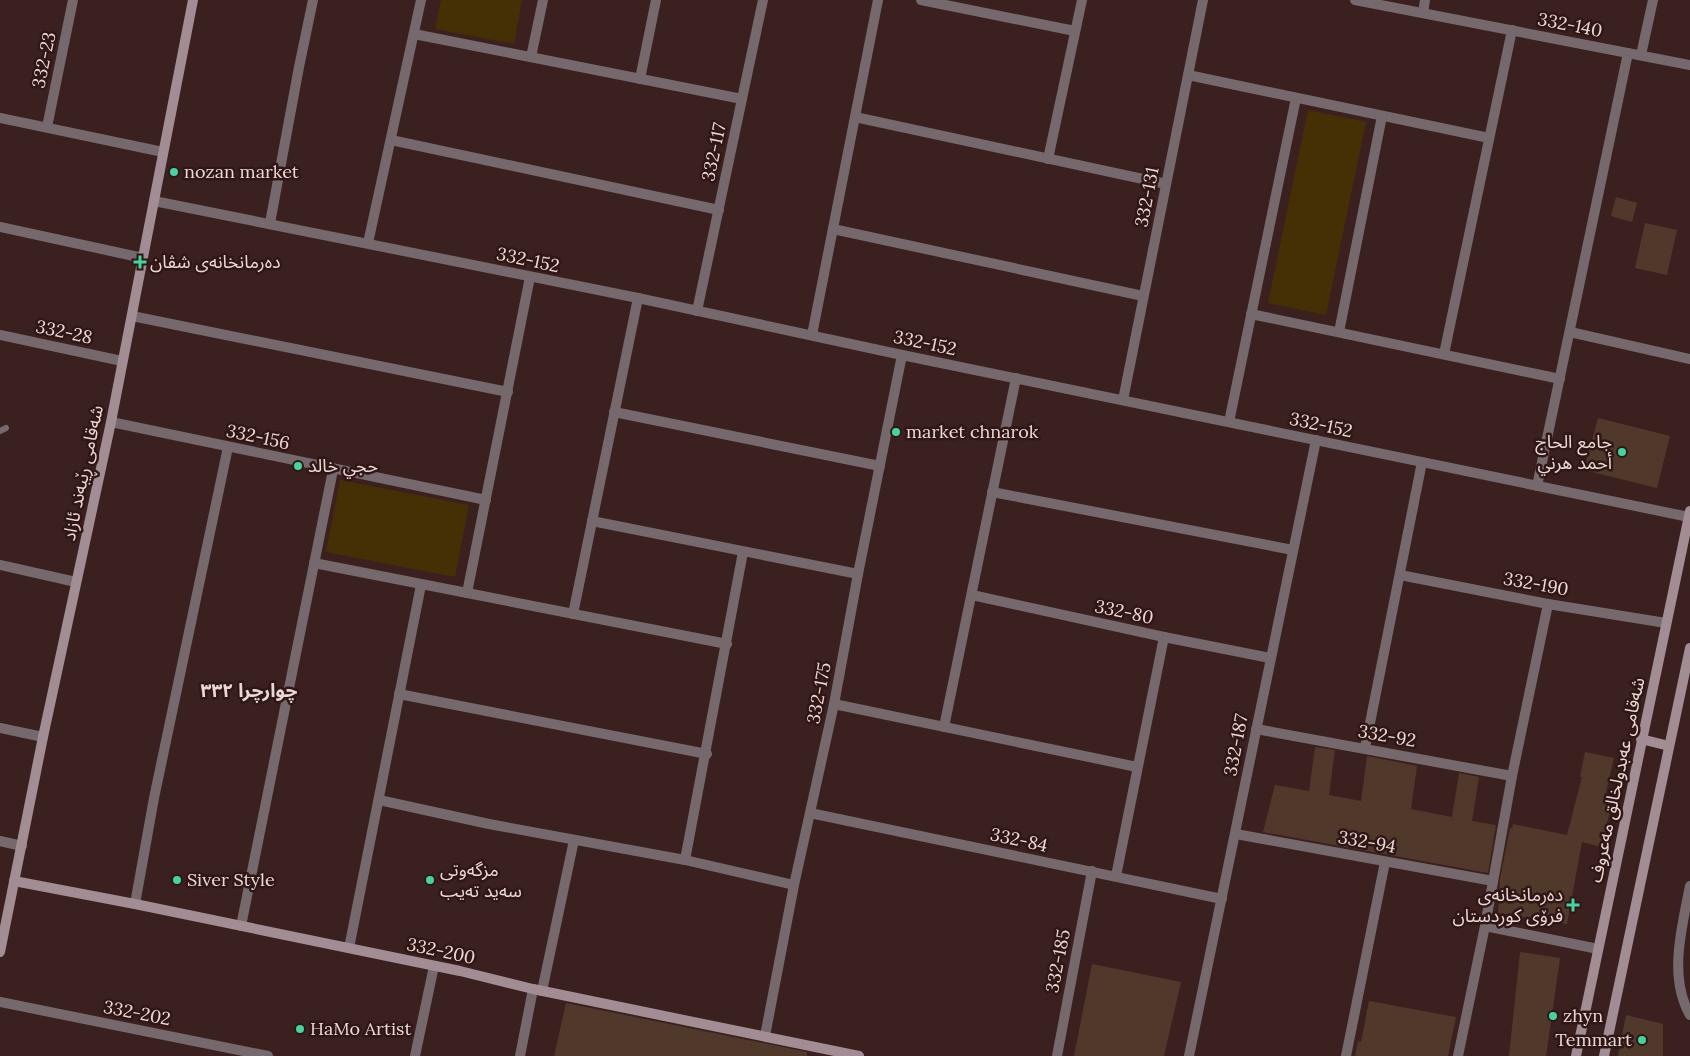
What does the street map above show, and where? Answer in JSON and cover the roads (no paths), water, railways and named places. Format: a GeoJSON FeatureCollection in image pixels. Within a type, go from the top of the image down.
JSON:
{"type":"FeatureCollection","features":[{"type":"Feature","properties":{"kind":"street","name":"332-23"},"geometry":{"type":"LineString","coordinates":[[47,127],[73,0]]}},
{"type":"Feature","properties":{"kind":"street","name":"شەقامی ڕێبەند ئازاد"},"geometry":{"type":"LineString","coordinates":[[0,952],[132,316],[162,152],[193,0]]}},
{"type":"Feature","properties":{"kind":"street"},"geometry":{"type":"LineString","coordinates":[[270,223],[313,0]]}},
{"type":"Feature","properties":{"kind":"street"},"geometry":{"type":"LineString","coordinates":[[368,243],[422,0]]}},
{"type":"Feature","properties":{"kind":"street"},"geometry":{"type":"LineString","coordinates":[[531,57],[542,0]]}},
{"type":"Feature","properties":{"kind":"street"},"geometry":{"type":"LineString","coordinates":[[640,79],[656,0]]}},
{"type":"Feature","properties":{"kind":"street","name":"332-117"},"geometry":{"type":"LineString","coordinates":[[697,311],[763,0]]}},
{"type":"Feature","properties":{"kind":"street"},"geometry":{"type":"LineString","coordinates":[[812,335],[878,0]]}},
{"type":"Feature","properties":{"kind":"street"},"geometry":{"type":"LineString","coordinates":[[921,0],[1075,31]]}},
{"type":"Feature","properties":{"kind":"street"},"geometry":{"type":"LineString","coordinates":[[1048,159],[1082,0]]}},
{"type":"Feature","properties":{"kind":"street","name":"332-131"},"geometry":{"type":"LineString","coordinates":[[1123,400],[1203,0]]}},
{"type":"Feature","properties":{"kind":"street","name":"332-140"},"geometry":{"type":"LineString","coordinates":[[1356,0],[1690,65]]}},
{"type":"Feature","properties":{"kind":"street"},"geometry":{"type":"LineString","coordinates":[[1423,13],[1425,0]]}},
{"type":"Feature","properties":{"kind":"street"},"geometry":{"type":"LineString","coordinates":[[1641,55],[1653,0]]}},
{"type":"Feature","properties":{"kind":"street"},"geometry":{"type":"LineString","coordinates":[[1444,354],[1512,30]]}},
{"type":"Feature","properties":{"kind":"street"},"geometry":{"type":"LineString","coordinates":[[414,34],[742,99]]}},
{"type":"Feature","properties":{"kind":"street"},"geometry":{"type":"LineString","coordinates":[[1537,486],[1628,53]]}},
{"type":"Feature","properties":{"kind":"street"},"geometry":{"type":"LineString","coordinates":[[1188,75],[1489,138]]}},
{"type":"Feature","properties":{"kind":"street"},"geometry":{"type":"LineString","coordinates":[[1229,422],[1296,98]]}},
{"type":"Feature","properties":{"kind":"street"},"geometry":{"type":"LineString","coordinates":[[1339,332],[1382,116]]}},
{"type":"Feature","properties":{"kind":"street"},"geometry":{"type":"LineString","coordinates":[[855,117],[1166,184]]}},
{"type":"Feature","properties":{"kind":"street"},"geometry":{"type":"LineString","coordinates":[[0,118],[162,152]]}},
{"type":"Feature","properties":{"kind":"street"},"geometry":{"type":"LineString","coordinates":[[391,140],[719,210]]}},
{"type":"Feature","properties":{"kind":"street","name":"332-152"},"geometry":{"type":"LineString","coordinates":[[154,200],[638,298],[902,355],[1537,486],[1689,514]]}},
{"type":"Feature","properties":{"kind":"street"},"geometry":{"type":"LineString","coordinates":[[0,228],[143,258]]}},
{"type":"Feature","properties":{"kind":"street"},"geometry":{"type":"LineString","coordinates":[[833,229],[1143,296]]}},
{"type":"Feature","properties":{"kind":"street"},"geometry":{"type":"LineString","coordinates":[[467,593],[530,277]]}},
{"type":"Feature","properties":{"kind":"street"},"geometry":{"type":"LineString","coordinates":[[573,614],[638,298]]}},
{"type":"Feature","properties":{"kind":"street"},"geometry":{"type":"LineString","coordinates":[[1251,314],[1560,379]]}},
{"type":"Feature","properties":{"kind":"street"},"geometry":{"type":"LineString","coordinates":[[132,316],[508,392]]}},
{"type":"Feature","properties":{"kind":"street"},"geometry":{"type":"LineString","coordinates":[[1570,332],[1690,359]]}},
{"type":"Feature","properties":{"kind":"street","name":"332-28"},"geometry":{"type":"LineString","coordinates":[[0,335],[122,361]]}},
{"type":"Feature","properties":{"kind":"street","name":"332-175"},"geometry":{"type":"LineString","coordinates":[[765,1036],[794,885],[834,704],[902,355]]}},
{"type":"Feature","properties":{"kind":"street"},"geometry":{"type":"LineString","coordinates":[[944,727],[1016,378]]}},
{"type":"Feature","properties":{"kind":"street"},"geometry":{"type":"LineString","coordinates":[[614,412],[880,466]]}},
{"type":"Feature","properties":{"kind":"street","name":"332-156"},"geometry":{"type":"LineString","coordinates":[[110,422],[333,470],[486,500]]}},
{"type":"Feature","properties":{"kind":"street","name":"332-187"},"geometry":{"type":"LineString","coordinates":[[1188,1056],[1236,834],[1270,658],[1316,440]]}},
{"type":"Feature","properties":{"kind":"street"},"geometry":{"type":"LineString","coordinates":[[135,904],[154,798],[228,447]]}},
{"type":"Feature","properties":{"kind":"street"},"geometry":{"type":"LineString","coordinates":[[1365,748],[1422,462]]}},
{"type":"Feature","properties":{"kind":"street"},"geometry":{"type":"LineString","coordinates":[[241,926],[333,470]]}},
{"type":"Feature","properties":{"kind":"street"},"geometry":{"type":"LineString","coordinates":[[992,492],[1293,550]]}},
{"type":"Feature","properties":{"kind":"street","name":"شەقامی عەبدولخالق مەعروف"},"geometry":{"type":"LineString","coordinates":[[1576,1056],[1689,514]]}},
{"type":"Feature","properties":{"kind":"street"},"geometry":{"type":"LineString","coordinates":[[592,521],[858,574]]}},
{"type":"Feature","properties":{"kind":"street"},"geometry":{"type":"LineString","coordinates":[[686,860],[743,552]]}},
{"type":"Feature","properties":{"kind":"street"},"geometry":{"type":"LineString","coordinates":[[314,563],[727,644]]}},
{"type":"Feature","properties":{"kind":"street"},"geometry":{"type":"LineString","coordinates":[[0,565],[76,582]]}},
{"type":"Feature","properties":{"kind":"street","name":"332-190"},"geometry":{"type":"LineString","coordinates":[[1400,575],[1548,604],[1666,623]]}},
{"type":"Feature","properties":{"kind":"street"},"geometry":{"type":"LineString","coordinates":[[349,948],[380,800],[421,585]]}},
{"type":"Feature","properties":{"kind":"street","name":"332-80"},"geometry":{"type":"LineString","coordinates":[[972,595],[1270,658]]}},
{"type":"Feature","properties":{"kind":"street"},"geometry":{"type":"LineString","coordinates":[[1458,1056],[1485,926],[1512,776],[1548,604]]}},
{"type":"Feature","properties":{"kind":"street"},"geometry":{"type":"LineString","coordinates":[[1116,876],[1164,637]]}},
{"type":"Feature","properties":{"kind":"street"},"geometry":{"type":"LineString","coordinates":[[1604,1056],[1668,746],[1686,683],[1690,648]]}},
{"type":"Feature","properties":{"kind":"street"},"geometry":{"type":"LineString","coordinates":[[399,694],[707,754]]}},
{"type":"Feature","properties":{"kind":"street"},"geometry":{"type":"LineString","coordinates":[[834,704],[1137,767]]}},
{"type":"Feature","properties":{"kind":"street"},"geometry":{"type":"LineString","coordinates":[[0,728],[43,738]]}},
{"type":"Feature","properties":{"kind":"street","name":"332-92"},"geometry":{"type":"LineString","coordinates":[[1256,729],[1512,776]]}},
{"type":"Feature","properties":{"kind":"street"},"geometry":{"type":"LineString","coordinates":[[1641,739],[1668,746]]}},
{"type":"Feature","properties":{"kind":"street"},"geometry":{"type":"LineString","coordinates":[[380,800],[574,840],[686,860],[794,885]]}},
{"type":"Feature","properties":{"kind":"street","name":"332-84"},"geometry":{"type":"LineString","coordinates":[[810,813],[1116,876],[1222,900]]}},
{"type":"Feature","properties":{"kind":"street","name":"332-94"},"geometry":{"type":"LineString","coordinates":[[1236,834],[1493,881]]}},
{"type":"Feature","properties":{"kind":"street"},"geometry":{"type":"LineString","coordinates":[[520,1056],[574,840]]}},
{"type":"Feature","properties":{"kind":"street"},"geometry":{"type":"LineString","coordinates":[[0,841],[22,846]]}},
{"type":"Feature","properties":{"kind":"street"},"geometry":{"type":"LineString","coordinates":[[1346,1056],[1385,862]]}},
{"type":"Feature","properties":{"kind":"street","name":"332-185"},"geometry":{"type":"LineString","coordinates":[[1057,1056],[1092,872]]}},
{"type":"Feature","properties":{"kind":"street","name":"332-200"},"geometry":{"type":"LineString","coordinates":[[14,881],[349,948],[537,990],[859,1056]]}},
{"type":"Feature","properties":{"kind":"street"},"geometry":{"type":"LineString","coordinates":[[1690,886],[1679,946],[1680,992],[1690,1015]]}},
{"type":"Feature","properties":{"kind":"street"},"geometry":{"type":"LineString","coordinates":[[1485,926],[1598,949]]}},
{"type":"Feature","properties":{"kind":"street"},"geometry":{"type":"LineString","coordinates":[[415,1056],[434,966]]}},
{"type":"Feature","properties":{"kind":"street","name":"332-202"},"geometry":{"type":"LineString","coordinates":[[0,1002],[268,1056]]}},
{"type":"Feature","properties":{"kind":"place","name":"nozan market"},"geometry":{"type":"Point","coordinates":[174,172]}},
{"type":"Feature","properties":{"kind":"place","name":"دەرمانخانەی شڤان"},"geometry":{"type":"Point","coordinates":[140,262]}},
{"type":"Feature","properties":{"kind":"place","name":"market chnarok"},"geometry":{"type":"Point","coordinates":[896,432]}},
{"type":"Feature","properties":{"kind":"place","name":"جامع الحاج أحمد هرني"},"geometry":{"type":"Point","coordinates":[1622,452]}},
{"type":"Feature","properties":{"kind":"place","name":"حجي خالد"},"geometry":{"type":"Point","coordinates":[298,466]}},
{"type":"Feature","properties":{"kind":"place","name":"Siver Style"},"geometry":{"type":"Point","coordinates":[177,880]}},
{"type":"Feature","properties":{"kind":"place","name":"مزگەوتی سەید تەیب"},"geometry":{"type":"Point","coordinates":[430,880]}},
{"type":"Feature","properties":{"kind":"place","name":"دەرمانخانەی فرۆی کوردستان"},"geometry":{"type":"Point","coordinates":[1573,905]}},
{"type":"Feature","properties":{"kind":"place","name":"zhyn"},"geometry":{"type":"Point","coordinates":[1553,1016]}},
{"type":"Feature","properties":{"kind":"place","name":"HaMo Artist"},"geometry":{"type":"Point","coordinates":[300,1029]}},
{"type":"Feature","properties":{"kind":"place","name":"Temmart"},"geometry":{"type":"Point","coordinates":[1642,1040]}},
{"type":"Feature","properties":{"kind":"district","name":"چوارچرا ٣٣٢"},"geometry":{"type":"Point","coordinates":[249,690]}}]}
